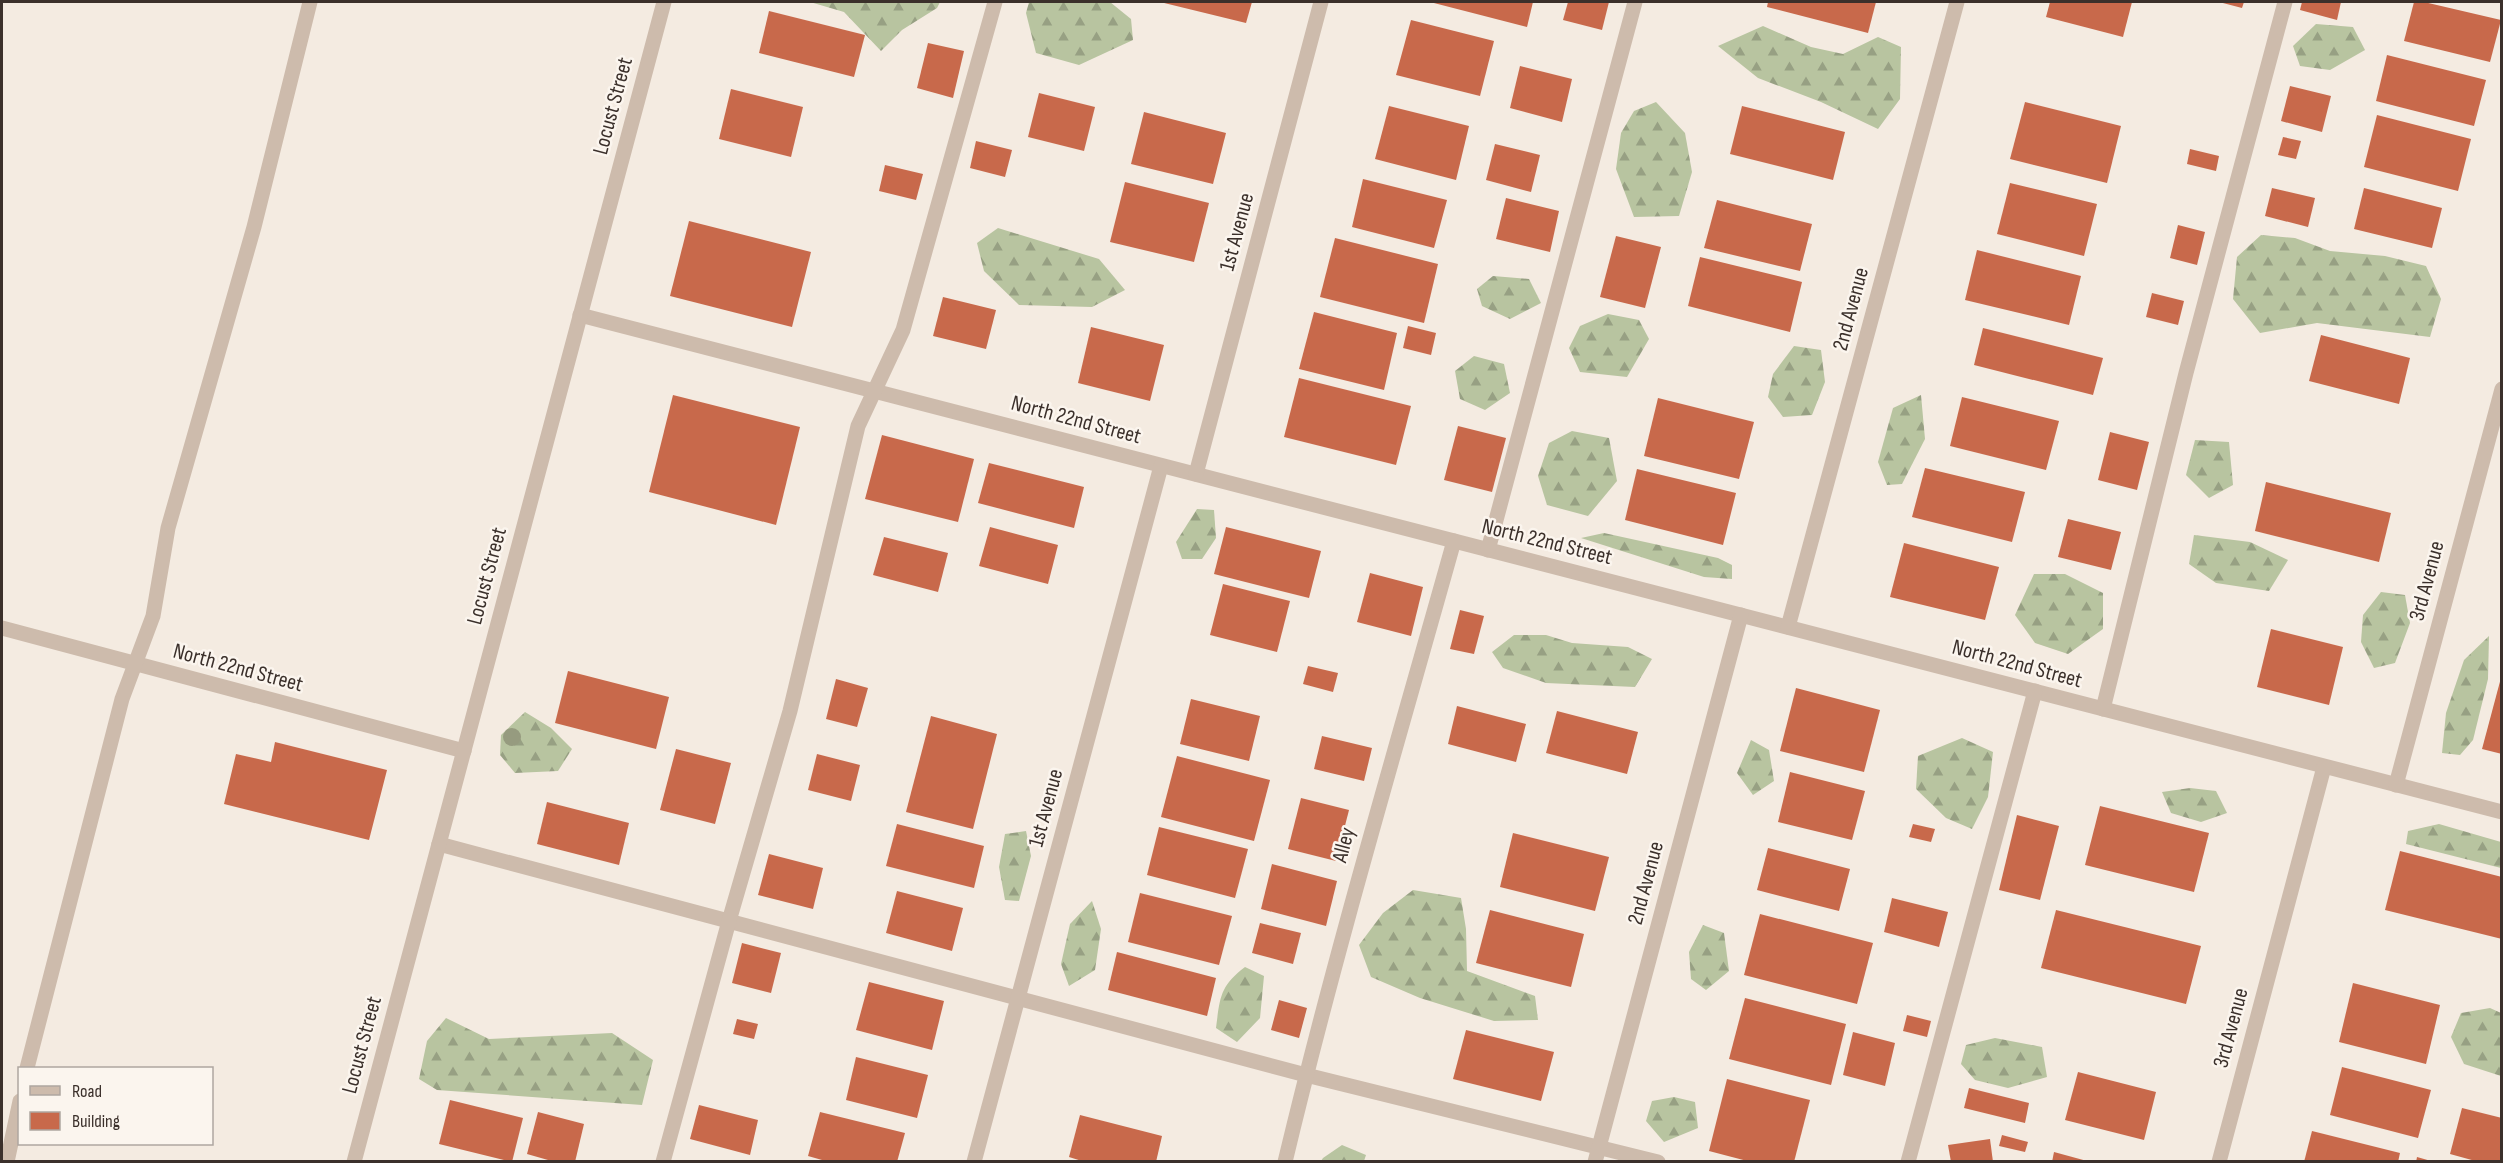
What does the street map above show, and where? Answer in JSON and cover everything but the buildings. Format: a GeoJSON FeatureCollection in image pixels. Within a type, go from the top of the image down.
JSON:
{"type":"FeatureCollection","features":[{"type":"Feature","properties":{"kind":"street"},"geometry":{"type":"LineString","coordinates":[[27,1067],[122,699],[153,616],[168,528],[254,227],[310,2]]}},
{"type":"Feature","properties":{"kind":"street","name":"Locust Street"},"geometry":{"type":"LineString","coordinates":[[354,1161],[664,2]]}},
{"type":"Feature","properties":{"kind":"street"},"geometry":{"type":"LineString","coordinates":[[663,1161],[790,711],[858,426],[903,330],[995,2]]}},
{"type":"Feature","properties":{"kind":"street","name":"1st Avenue"},"geometry":{"type":"LineString","coordinates":[[1196,474],[1321,2]]}},
{"type":"Feature","properties":{"kind":"street"},"geometry":{"type":"LineString","coordinates":[[1488,550],[1635,2]]}},
{"type":"Feature","properties":{"kind":"street","name":"2nd Avenue"},"geometry":{"type":"LineString","coordinates":[[1788,627],[1958,2]]}},
{"type":"Feature","properties":{"kind":"street"},"geometry":{"type":"LineString","coordinates":[[2103,709],[2186,373],[2284,2]]}},
{"type":"Feature","properties":{"kind":"street","name":"North 22nd Street"},"geometry":{"type":"LineString","coordinates":[[580,315],[2502,812]]}},
{"type":"Feature","properties":{"kind":"street","name":"3rd Avenue"},"geometry":{"type":"LineString","coordinates":[[2396,785],[2502,389]]}},
{"type":"Feature","properties":{"kind":"street","name":"1st Avenue"},"geometry":{"type":"LineString","coordinates":[[974,1161],[1161,466]]}},
{"type":"Feature","properties":{"kind":"street","name":"Alley"},"geometry":{"type":"LineString","coordinates":[[1285,1161],[1382,791],[1454,541]]}},
{"type":"Feature","properties":{"kind":"street","name":"2nd Avenue"},"geometry":{"type":"LineString","coordinates":[[1595,1161],[1741,615]]}},
{"type":"Feature","properties":{"kind":"street","name":"North 22nd Street"},"geometry":{"type":"LineString","coordinates":[[2,628],[464,751]]}},
{"type":"Feature","properties":{"kind":"street"},"geometry":{"type":"LineString","coordinates":[[1908,1161],[2035,691]]}},
{"type":"Feature","properties":{"kind":"street","name":"3rd Avenue"},"geometry":{"type":"LineString","coordinates":[[2219,1161],[2324,767]]}},
{"type":"Feature","properties":{"kind":"street"},"geometry":{"type":"LineString","coordinates":[[439,844],[1306,1075],[1659,1161]]}},
{"type":"Feature","properties":{"kind":"street"},"geometry":{"type":"LineString","coordinates":[[7,1161],[18,1110]]}},
{"type":"Feature","properties":{"kind":"green space"},"geometry":{"type":"Polygon","coordinates":[[[810,2],[940,2],[937,8],[902,30],[881,51],[844,12],[810,2]]]}},
{"type":"Feature","properties":{"kind":"green space"},"geometry":{"type":"Polygon","coordinates":[[[1029,2],[1110,2],[1131,19],[1133,40],[1079,65],[1036,53],[1026,13],[1029,2]]]}},
{"type":"Feature","properties":{"kind":"green space"},"geometry":{"type":"Polygon","coordinates":[[[2316,24],[2353,27],[2365,50],[2330,70],[2300,66],[2293,46],[2316,24]]]}},
{"type":"Feature","properties":{"kind":"green space"},"geometry":{"type":"Polygon","coordinates":[[[1763,26],[1811,47],[1843,54],[1878,37],[1901,47],[1900,99],[1878,129],[1821,102],[1758,78],[1718,46],[1763,26]]]}},
{"type":"Feature","properties":{"kind":"green space"},"geometry":{"type":"Polygon","coordinates":[[[1656,102],[1685,133],[1692,172],[1679,216],[1634,217],[1616,169],[1621,133],[1634,111],[1656,102]]]}},
{"type":"Feature","properties":{"kind":"green space"},"geometry":{"type":"Polygon","coordinates":[[[998,228],[1099,259],[1125,290],[1092,307],[1019,305],[984,271],[977,243],[998,228]]]}},
{"type":"Feature","properties":{"kind":"green space"},"geometry":{"type":"Polygon","coordinates":[[[2261,235],[2295,238],[2330,251],[2385,256],[2426,266],[2441,299],[2430,337],[2317,323],[2260,333],[2233,299],[2237,257],[2261,235]]]}},
{"type":"Feature","properties":{"kind":"green space"},"geometry":{"type":"Polygon","coordinates":[[[1493,276],[1529,279],[1541,303],[1510,319],[1482,306],[1477,289],[1493,276]]]}},
{"type":"Feature","properties":{"kind":"green space"},"geometry":{"type":"Polygon","coordinates":[[[1608,314],[1639,320],[1649,339],[1627,377],[1580,372],[1569,348],[1580,326],[1608,314]]]}},
{"type":"Feature","properties":{"kind":"green space"},"geometry":{"type":"Polygon","coordinates":[[[1794,346],[1821,350],[1825,382],[1812,415],[1783,417],[1768,397],[1773,374],[1794,346]]]}},
{"type":"Feature","properties":{"kind":"green space"},"geometry":{"type":"Polygon","coordinates":[[[1474,356],[1504,364],[1510,393],[1485,410],[1460,399],[1455,371],[1474,356]]]}},
{"type":"Feature","properties":{"kind":"green space"},"geometry":{"type":"Polygon","coordinates":[[[1921,395],[1925,439],[1902,484],[1887,485],[1878,462],[1893,408],[1921,395]]]}},
{"type":"Feature","properties":{"kind":"green space"},"geometry":{"type":"Polygon","coordinates":[[[1572,431],[1609,438],[1617,481],[1588,516],[1547,505],[1538,476],[1549,443],[1572,431]]]}},
{"type":"Feature","properties":{"kind":"green space"},"geometry":{"type":"Polygon","coordinates":[[[2195,440],[2229,442],[2233,485],[2209,498],[2186,475],[2195,440]]]}},
{"type":"Feature","properties":{"kind":"green space"},"geometry":{"type":"Polygon","coordinates":[[[1197,509],[1214,510],[1216,538],[1202,559],[1182,559],[1176,542],[1197,509]]]}},
{"type":"Feature","properties":{"kind":"green space"},"geometry":{"type":"Polygon","coordinates":[[[1604,533],[1718,558],[1732,565],[1732,579],[1704,577],[1581,538],[1604,533]]]}},
{"type":"Feature","properties":{"kind":"green space"},"geometry":{"type":"Polygon","coordinates":[[[2194,535],[2250,542],[2288,560],[2269,591],[2216,583],[2189,564],[2194,535]]]}},
{"type":"Feature","properties":{"kind":"green space"},"geometry":{"type":"Polygon","coordinates":[[[2034,574],[2065,574],[2103,593],[2103,629],[2068,654],[2035,643],[2015,615],[2034,574]]]}},
{"type":"Feature","properties":{"kind":"green space"},"geometry":{"type":"Polygon","coordinates":[[[2381,592],[2405,595],[2410,623],[2395,663],[2374,668],[2361,642],[2363,615],[2381,592]]]}},
{"type":"Feature","properties":{"kind":"green space"},"geometry":{"type":"Polygon","coordinates":[[[1514,635],[1546,635],[1572,643],[1628,647],[1652,659],[1635,687],[1546,683],[1503,668],[1492,652],[1514,635]]]}},
{"type":"Feature","properties":{"kind":"green space"},"geometry":{"type":"Polygon","coordinates":[[[2489,636],[2488,679],[2473,740],[2460,755],[2442,753],[2446,713],[2464,660],[2489,636]]]}},
{"type":"Feature","properties":{"kind":"green space"},"geometry":{"type":"Polygon","coordinates":[[[525,712],[551,728],[572,749],[558,771],[515,773],[500,755],[501,735],[525,712]]]}},
{"type":"Feature","properties":{"kind":"green space"},"geometry":{"type":"Polygon","coordinates":[[[1962,738],[1993,752],[1988,797],[1972,829],[1946,818],[1916,789],[1918,756],[1962,738]]]}},
{"type":"Feature","properties":{"kind":"green space"},"geometry":{"type":"Polygon","coordinates":[[[1751,740],[1769,750],[1774,781],[1753,795],[1737,773],[1751,740]]]}},
{"type":"Feature","properties":{"kind":"green space"},"geometry":{"type":"Polygon","coordinates":[[[2190,788],[2216,791],[2227,813],[2201,822],[2171,813],[2162,792],[2190,788]]]}},
{"type":"Feature","properties":{"kind":"green space"},"geometry":{"type":"Polygon","coordinates":[[[2439,824],[2501,842],[2501,868],[2406,844],[2408,831],[2439,824]]]}},
{"type":"Feature","properties":{"kind":"green space"},"geometry":{"type":"Polygon","coordinates":[[[1026,831],[1031,856],[1019,901],[1005,900],[999,867],[1005,834],[1026,831]]]}},
{"type":"Feature","properties":{"kind":"green space"},"geometry":{"type":"Polygon","coordinates":[[[1413,890],[1461,898],[1466,929],[1467,971],[1535,996],[1538,1020],[1494,1021],[1420,998],[1371,977],[1359,945],[1383,913],[1413,890]]]}},
{"type":"Feature","properties":{"kind":"green space"},"geometry":{"type":"Polygon","coordinates":[[[1092,901],[1101,929],[1095,970],[1069,986],[1061,964],[1070,924],[1092,901]]]}},
{"type":"Feature","properties":{"kind":"green space"},"geometry":{"type":"Polygon","coordinates":[[[1703,925],[1724,933],[1729,971],[1706,990],[1691,979],[1689,952],[1703,925]]]}},
{"type":"Feature","properties":{"kind":"green space"},"geometry":{"type":"Polygon","coordinates":[[[1245,967],[1264,976],[1260,1018],[1237,1042],[1216,1028],[1226,986],[1245,967]]]}},
{"type":"Feature","properties":{"kind":"green space"},"geometry":{"type":"Polygon","coordinates":[[[2490,1008],[2501,1013],[2501,1076],[2464,1064],[2451,1037],[2461,1013],[2490,1008]]]}},
{"type":"Feature","properties":{"kind":"green space"},"geometry":{"type":"Polygon","coordinates":[[[446,1018],[489,1039],[612,1033],[653,1060],[642,1105],[437,1090],[419,1079],[427,1041],[446,1018]]]}},
{"type":"Feature","properties":{"kind":"green space"},"geometry":{"type":"Polygon","coordinates":[[[1995,1038],[2042,1047],[2047,1077],[2008,1088],[1975,1080],[1961,1064],[1966,1045],[1995,1038]]]}},
{"type":"Feature","properties":{"kind":"green space"},"geometry":{"type":"Polygon","coordinates":[[[1674,1097],[1695,1102],[1698,1128],[1664,1142],[1646,1121],[1652,1101],[1674,1097]]]}},
{"type":"Feature","properties":{"kind":"green space"},"geometry":{"type":"Polygon","coordinates":[[[1342,1145],[1366,1155],[1364,1161],[1321,1161],[1342,1145]]]}}]}
